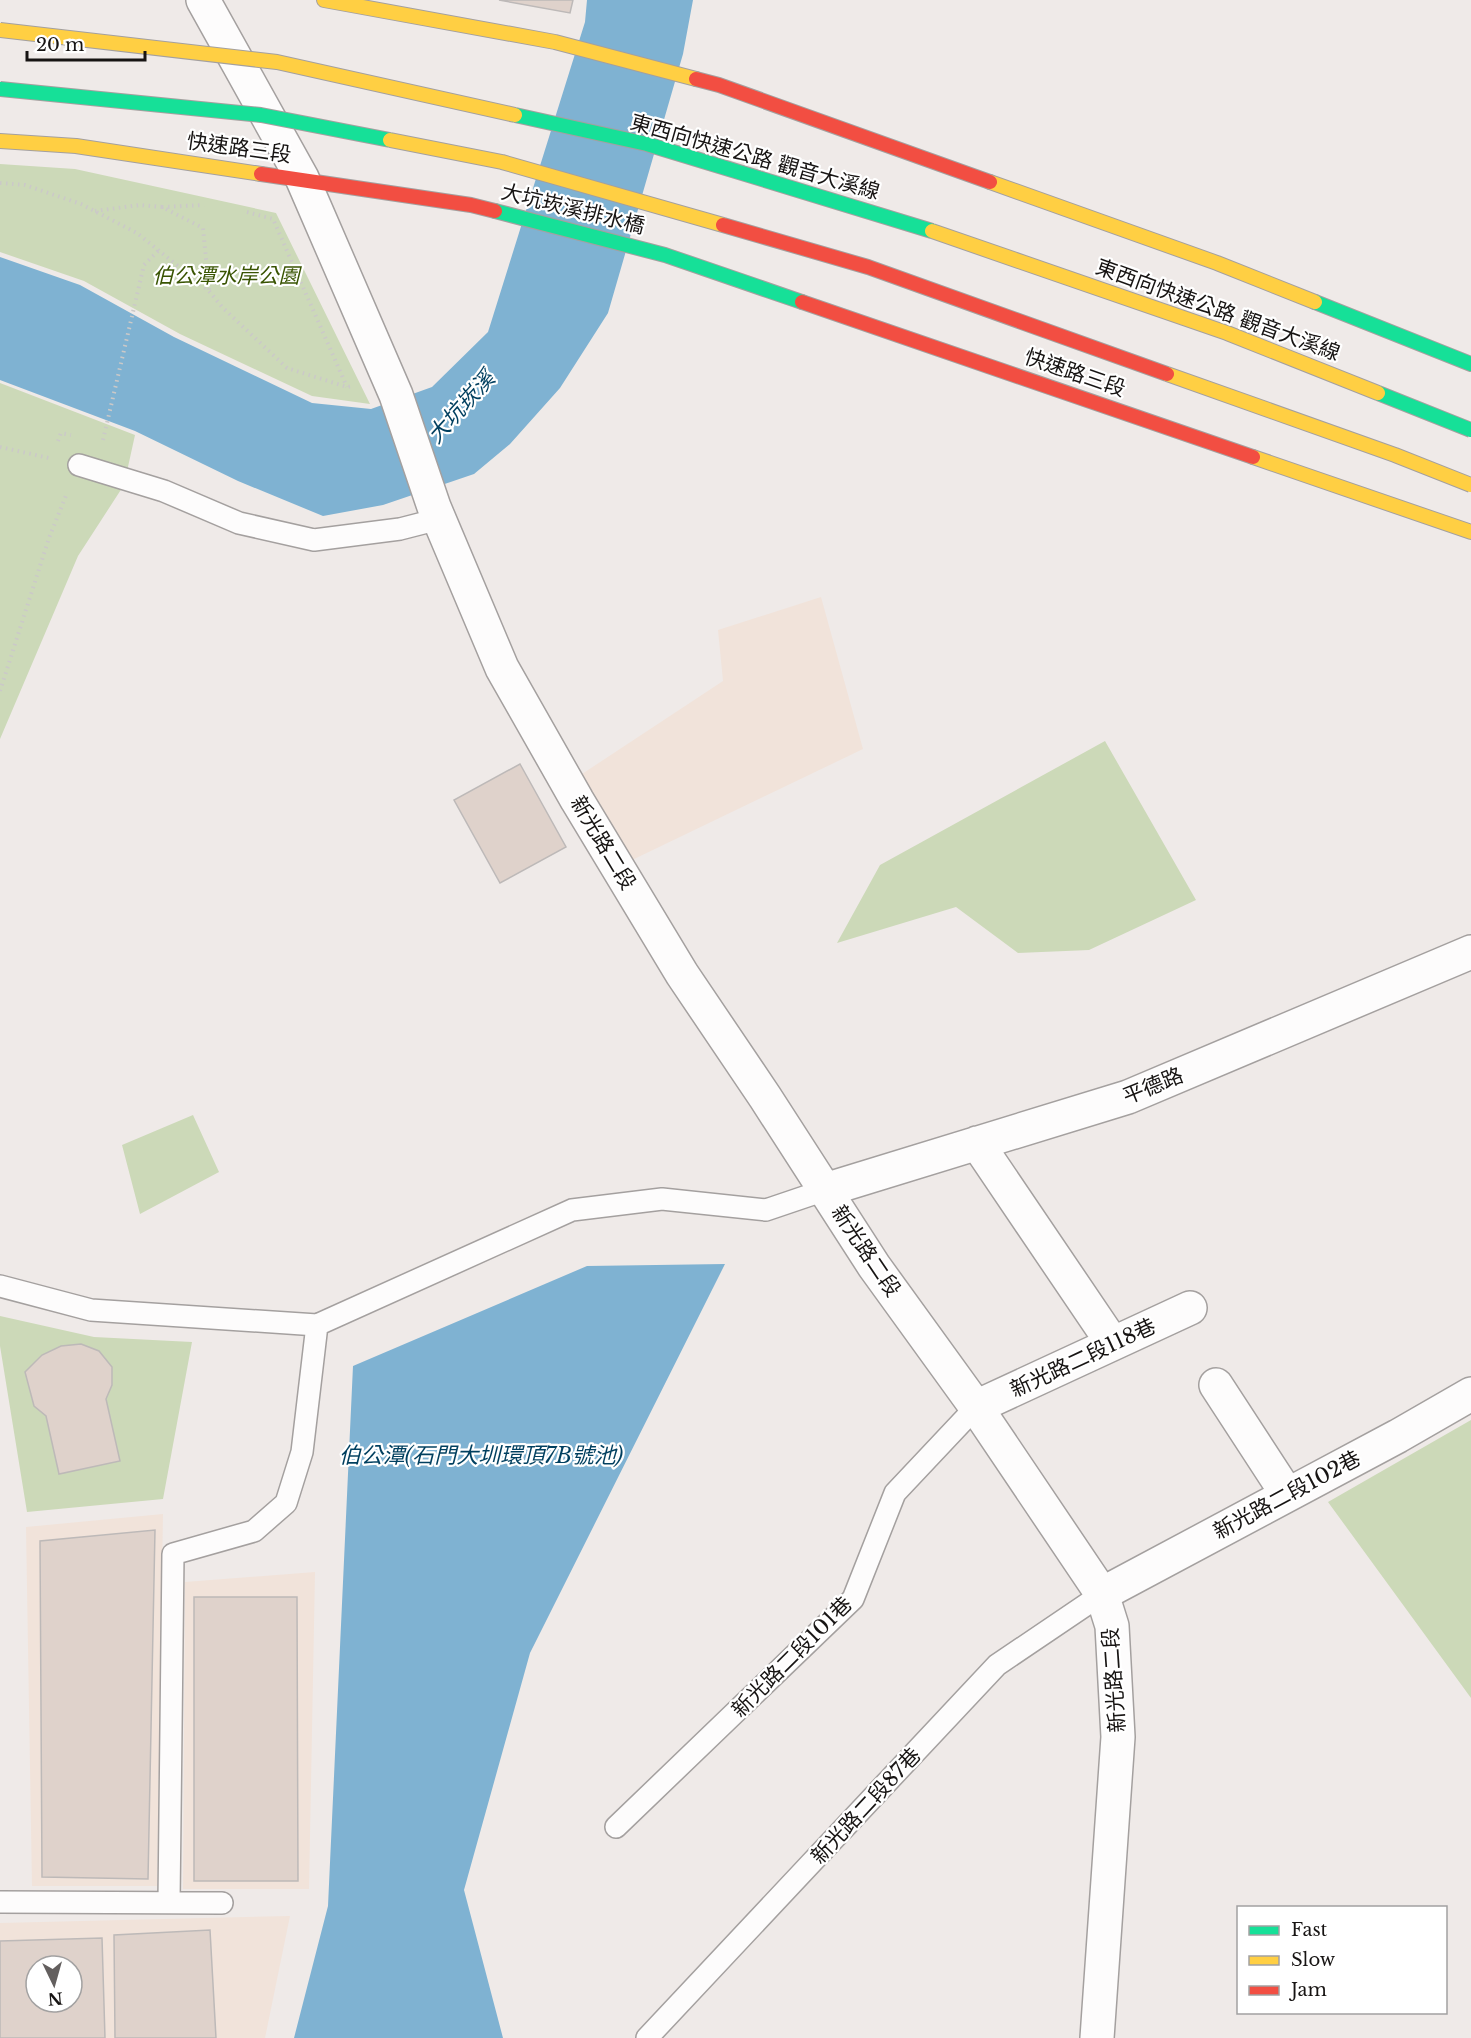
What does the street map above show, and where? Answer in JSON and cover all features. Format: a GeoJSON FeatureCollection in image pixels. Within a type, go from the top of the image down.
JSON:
{"type":"FeatureCollection","features":[{"type":"Feature","properties":{"kind":"main road"},"geometry":{"type":"LineString","coordinates":[[324,0],[555,42],[719,85],[1217,263],[1471,364]]}},
{"type":"Feature","properties":{"kind":"main road","name":"東西向快速公路 觀音大溪線"},"geometry":{"type":"LineString","coordinates":[[0,30],[277,62],[647,144],[949,236],[1227,333],[1471,430]]}},
{"type":"Feature","properties":{"kind":"main road"},"geometry":{"type":"LineString","coordinates":[[0,88],[261,116],[502,162],[868,267],[1373,447],[1471,485]]}},
{"type":"Feature","properties":{"kind":"main road","name":"快速路三段"},"geometry":{"type":"LineString","coordinates":[[0,141],[76,146],[471,205]]}},
{"type":"Feature","properties":{"kind":"main road","name":"大坑崁溪排水橋"},"geometry":{"type":"LineString","coordinates":[[471,205],[665,255]]}},
{"type":"Feature","properties":{"kind":"main road","name":"快速路三段"},"geometry":{"type":"LineString","coordinates":[[665,255],[1471,532]]}},
{"type":"Feature","properties":{"kind":"street","name":"新光路二段"},"geometry":{"type":"LineString","coordinates":[[203,0],[302,178],[392,385],[436,513],[502,668],[577,800],[681,974],[874,1266],[976,1407],[1102,1594],[1112,1626],[1118,1737],[1097,2038]]}},
{"type":"Feature","properties":{"kind":"street","name":"平德路"},"geometry":{"type":"LineString","coordinates":[[825,1190],[1128,1097],[1471,952]]}},
{"type":"Feature","properties":{"kind":"street"},"geometry":{"type":"LineString","coordinates":[[977,1143],[1105,1332]]}},
{"type":"Feature","properties":{"kind":"street","name":"新光路二段118巷"},"geometry":{"type":"LineString","coordinates":[[976,1407],[1190,1308]]}},
{"type":"Feature","properties":{"kind":"street"},"geometry":{"type":"LineString","coordinates":[[1216,1385],[1287,1494]]}},
{"type":"Feature","properties":{"kind":"street","name":"新光路二段102巷"},"geometry":{"type":"LineString","coordinates":[[1102,1594],[1398,1436],[1471,1394]]}},
{"type":"Feature","properties":{"kind":"lane"},"geometry":{"type":"LineString","coordinates":[[79,465],[164,490],[238,523],[314,540],[400,529],[436,513]]}},
{"type":"Feature","properties":{"kind":"lane"},"geometry":{"type":"LineString","coordinates":[[0,1286],[92,1310],[317,1325],[572,1210],[662,1199],[766,1210],[825,1190]]}},
{"type":"Feature","properties":{"kind":"lane"},"geometry":{"type":"LineString","coordinates":[[169,1902],[173,1554],[254,1531],[286,1503],[302,1452],[317,1325]]}},
{"type":"Feature","properties":{"kind":"lane","name":"新光路二段101巷"},"geometry":{"type":"LineString","coordinates":[[616,1827],[854,1599],[895,1493],[976,1407]]}},
{"type":"Feature","properties":{"kind":"lane","name":"新光路二段87巷"},"geometry":{"type":"LineString","coordinates":[[647,2038],[997,1665],[1102,1594]]}},
{"type":"Feature","properties":{"kind":"lane"},"geometry":{"type":"LineString","coordinates":[[0,1902],[222,1903]]}},
{"type":"Feature","properties":{"kind":"path"},"geometry":{"type":"LineString","coordinates":[[0,183],[25,185],[81,204],[136,233],[209,291],[223,308],[287,368],[347,387],[392,385]]}},
{"type":"Feature","properties":{"kind":"path"},"geometry":{"type":"LineString","coordinates":[[94,211],[140,206],[205,205]]}},
{"type":"Feature","properties":{"kind":"path"},"geometry":{"type":"LineString","coordinates":[[162,207],[202,228],[209,291]]}},
{"type":"Feature","properties":{"kind":"path"},"geometry":{"type":"LineString","coordinates":[[240,210],[273,219],[347,387]]}},
{"type":"Feature","properties":{"kind":"path"},"geometry":{"type":"LineString","coordinates":[[106,430],[144,265],[159,250]]}},
{"type":"Feature","properties":{"kind":"path"},"geometry":{"type":"LineString","coordinates":[[0,447],[79,465],[49,538],[0,691]]}},
{"type":"Feature","properties":{"kind":"shaded area"},"geometry":{"type":"Polygon","coordinates":[[[821,597],[863,749],[630,861],[582,774],[723,681],[718,630],[821,597]]]}},
{"type":"Feature","properties":{"kind":"shaded area"},"geometry":{"type":"Polygon","coordinates":[[[163,1514],[157,1886],[32,1886],[26,1527],[163,1514]]]}},
{"type":"Feature","properties":{"kind":"shaded area"},"geometry":{"type":"Polygon","coordinates":[[[315,1572],[309,1889],[183,1889],[185,1582],[315,1572]]]}},
{"type":"Feature","properties":{"kind":"shaded area"},"geometry":{"type":"Polygon","coordinates":[[[290,1916],[265,2038],[0,2038],[0,1923],[290,1916]]]}},
{"type":"Feature","properties":{"kind":"green space","name":"伯公潭水岸公園"},"geometry":{"type":"Polygon","coordinates":[[[0,164],[75,169],[276,213],[370,404],[312,396],[180,334],[84,281],[0,252],[0,164]]]}},
{"type":"Feature","properties":{"kind":"green space"},"geometry":{"type":"Polygon","coordinates":[[[0,383],[135,435],[124,485],[78,556],[0,739],[0,383]]]}},
{"type":"Feature","properties":{"kind":"green space"},"geometry":{"type":"Polygon","coordinates":[[[1105,741],[1196,900],[1089,950],[1018,953],[956,907],[837,943],[880,865],[1105,741]]]}},
{"type":"Feature","properties":{"kind":"green space"},"geometry":{"type":"Polygon","coordinates":[[[193,1115],[219,1172],[140,1214],[122,1145],[193,1115]]]}},
{"type":"Feature","properties":{"kind":"green space"},"geometry":{"type":"Polygon","coordinates":[[[0,1316],[94,1337],[192,1342],[163,1499],[27,1512],[0,1346],[0,1316]]]}},
{"type":"Feature","properties":{"kind":"green space"},"geometry":{"type":"Polygon","coordinates":[[[1471,1420],[1471,1698],[1328,1502],[1471,1420]]]}},
{"type":"Feature","properties":{"kind":"water","name":"大坑崁溪"},"geometry":{"type":"Polygon","coordinates":[[[587,0],[693,0],[683,54],[608,313],[560,388],[510,444],[474,474],[383,505],[323,516],[238,481],[135,431],[0,380],[0,257],[80,285],[174,337],[312,403],[371,409],[432,387],[488,332],[585,22],[587,0]]]}},
{"type":"Feature","properties":{"kind":"water","name":"伯公潭(石門大圳環頂7B號池)"},"geometry":{"type":"Polygon","coordinates":[[[725,1264],[530,1653],[464,1890],[503,2038],[294,2038],[328,1906],[353,1366],[587,1266],[725,1264]]]}},
{"type":"Feature","properties":{"kind":"building"},"geometry":{"type":"Polygon","coordinates":[[[499,0],[573,0],[570,13],[499,0]]]}},
{"type":"Feature","properties":{"kind":"building"},"geometry":{"type":"Polygon","coordinates":[[[520,764],[566,847],[500,883],[454,800],[520,764]]]}},
{"type":"Feature","properties":{"kind":"building"},"geometry":{"type":"Polygon","coordinates":[[[81,1344],[99,1351],[112,1367],[112,1385],[106,1399],[120,1461],[59,1474],[46,1416],[34,1406],[25,1372],[42,1355],[61,1346],[81,1344]]]}},
{"type":"Feature","properties":{"kind":"building"},"geometry":{"type":"Polygon","coordinates":[[[155,1530],[148,1879],[42,1877],[40,1541],[155,1530]]]}},
{"type":"Feature","properties":{"kind":"building"},"geometry":{"type":"Polygon","coordinates":[[[194,1597],[297,1597],[298,1881],[194,1881],[194,1597]]]}},
{"type":"Feature","properties":{"kind":"building"},"geometry":{"type":"Polygon","coordinates":[[[210,1930],[216,2038],[115,2038],[114,1935],[210,1930]]]}},
{"type":"Feature","properties":{"kind":"building"},"geometry":{"type":"Polygon","coordinates":[[[102,1938],[105,2038],[0,2038],[0,1941],[102,1938]]]}},
{"type":"Feature","properties":{"kind":"traffic: fast"},"geometry":{"type":"LineString","coordinates":[[0,89],[261,115],[390,140]]}},
{"type":"Feature","properties":{"kind":"traffic: fast"},"geometry":{"type":"LineString","coordinates":[[515,115],[647,144],[932,231]]}},
{"type":"Feature","properties":{"kind":"traffic: fast"},"geometry":{"type":"LineString","coordinates":[[495,211],[665,255],[802,302]]}},
{"type":"Feature","properties":{"kind":"traffic: fast"},"geometry":{"type":"LineString","coordinates":[[1315,302],[1471,364]]}},
{"type":"Feature","properties":{"kind":"traffic: fast"},"geometry":{"type":"LineString","coordinates":[[1378,393],[1471,430]]}},
{"type":"Feature","properties":{"kind":"traffic: slow"},"geometry":{"type":"LineString","coordinates":[[324,0],[555,42],[696,79]]}},
{"type":"Feature","properties":{"kind":"traffic: slow"},"geometry":{"type":"LineString","coordinates":[[0,30],[277,62],[515,115]]}},
{"type":"Feature","properties":{"kind":"traffic: slow"},"geometry":{"type":"LineString","coordinates":[[390,140],[502,162],[723,225]]}},
{"type":"Feature","properties":{"kind":"traffic: slow"},"geometry":{"type":"LineString","coordinates":[[0,141],[76,146],[261,174]]}},
{"type":"Feature","properties":{"kind":"traffic: slow"},"geometry":{"type":"LineString","coordinates":[[990,182],[1217,263],[1315,302]]}},
{"type":"Feature","properties":{"kind":"traffic: slow"},"geometry":{"type":"LineString","coordinates":[[932,231],[1227,333],[1378,393]]}},
{"type":"Feature","properties":{"kind":"traffic: slow"},"geometry":{"type":"LineString","coordinates":[[1167,374],[1395,455],[1471,485]]}},
{"type":"Feature","properties":{"kind":"traffic: slow"},"geometry":{"type":"LineString","coordinates":[[1253,457],[1471,532]]}},
{"type":"Feature","properties":{"kind":"traffic: jam"},"geometry":{"type":"LineString","coordinates":[[696,79],[719,85],[990,182]]}},
{"type":"Feature","properties":{"kind":"traffic: jam"},"geometry":{"type":"LineString","coordinates":[[261,174],[471,205],[495,211]]}},
{"type":"Feature","properties":{"kind":"traffic: jam"},"geometry":{"type":"LineString","coordinates":[[723,225],[868,267],[1167,374]]}},
{"type":"Feature","properties":{"kind":"traffic: jam"},"geometry":{"type":"LineString","coordinates":[[802,302],[1253,457]]}}]}
